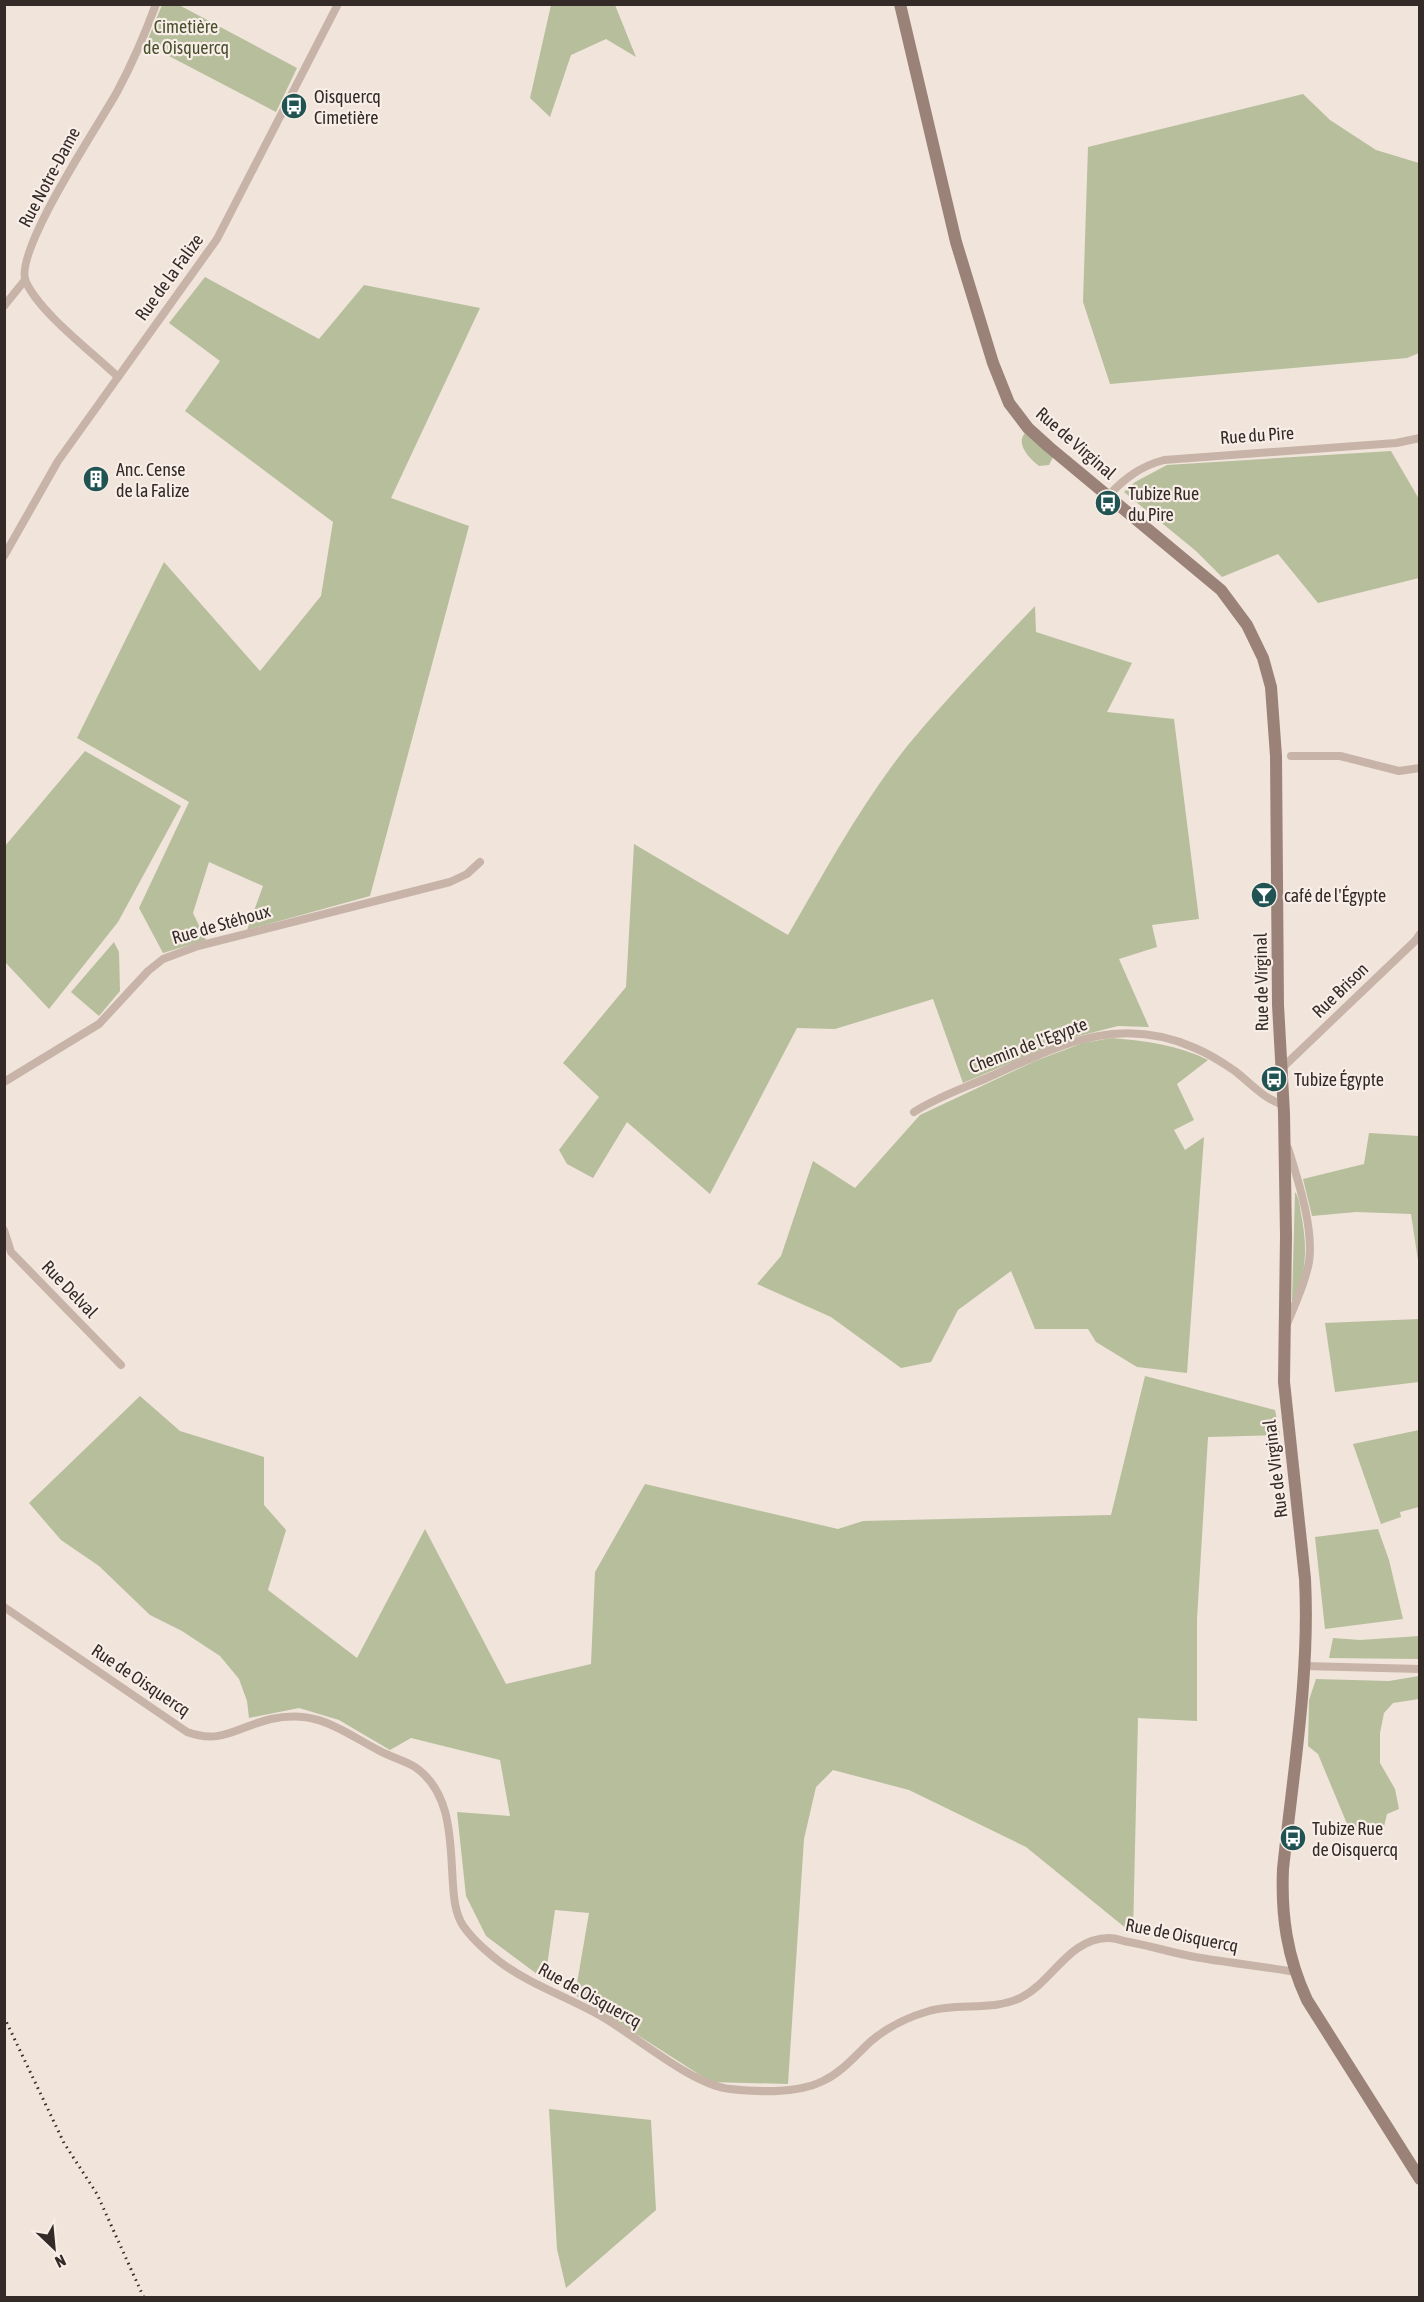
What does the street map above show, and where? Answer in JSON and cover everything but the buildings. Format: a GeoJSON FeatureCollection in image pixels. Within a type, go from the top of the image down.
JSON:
{"type":"FeatureCollection","features":[{"type":"Feature","properties":{"kind":"street","name":"Rue Notre-Dame"},"geometry":{"type":"LineString","coordinates":[[25,280],[24,267],[33,243],[63,183],[125,76],[156,4]]}},
{"type":"Feature","properties":{"kind":"street","name":"Rue de la Falize"},"geometry":{"type":"LineString","coordinates":[[4,556],[58,462],[217,239],[338,4]]}},
{"type":"Feature","properties":{"kind":"street","name":"Rue de Virginal"},"geometry":{"type":"LineString","coordinates":[[900,4],[956,242],[986,341],[1009,403],[1028,428],[1221,590],[1245,621],[1263,658],[1271,687],[1275,717],[1281,1069],[1284,1105],[1286,1236],[1284,1382],[1307,1611],[1304,1666],[1282,1897],[1287,1941],[1295,1972],[1320,2023],[1419,2179]]}},
{"type":"Feature","properties":{"kind":"street"},"geometry":{"type":"LineString","coordinates":[[4,306],[25,280],[45,308],[118,377]]}},
{"type":"Feature","properties":{"kind":"street","name":"Rue du Pire"},"geometry":{"type":"LineString","coordinates":[[1109,495],[1124,480],[1140,469],[1164,460],[1396,443],[1419,438]]}},
{"type":"Feature","properties":{"kind":"street"},"geometry":{"type":"LineString","coordinates":[[1291,756],[1340,756],[1399,771],[1419,768]]}},
{"type":"Feature","properties":{"kind":"street","name":"Rue de Stéhoux"},"geometry":{"type":"LineString","coordinates":[[4,1082],[99,1024],[148,971],[168,956],[252,932],[450,882],[467,874],[480,862]]}},
{"type":"Feature","properties":{"kind":"street","name":"Rue Brison"},"geometry":{"type":"LineString","coordinates":[[1281,1069],[1415,941],[1419,934]]}},
{"type":"Feature","properties":{"kind":"street","name":"Chemin de l'Egypte"},"geometry":{"type":"LineString","coordinates":[[915,1112],[1070,1042],[1111,1033],[1158,1037],[1195,1047],[1219,1060],[1272,1101],[1284,1105]]}},
{"type":"Feature","properties":{"kind":"street"},"geometry":{"type":"LineString","coordinates":[[1283,1332],[1299,1295],[1309,1260],[1309,1232],[1284,1136]]}},
{"type":"Feature","properties":{"kind":"street","name":"Rue Delval"},"geometry":{"type":"LineString","coordinates":[[4,1230],[12,1252],[121,1365]]}},
{"type":"Feature","properties":{"kind":"street","name":"Rue de Oisquercq"},"geometry":{"type":"LineString","coordinates":[[4,1607],[188,1732],[201,1737],[216,1738],[269,1720],[311,1717],[328,1722],[381,1752],[414,1766],[426,1777],[442,1802],[448,1820],[454,1904],[462,1923],[479,1942],[498,1961],[521,1977],[601,2016],[702,2080],[723,2088],[774,2091],[803,2088],[821,2083],[844,2067],[888,2028],[927,2011],[950,2006],[999,2004],[1018,1999],[1037,1988],[1070,1953],[1088,1942],[1109,1938],[1197,1957],[1295,1972]]}},
{"type":"Feature","properties":{"kind":"street"},"geometry":{"type":"LineString","coordinates":[[1304,1666],[1419,1669]]}},
{"type":"Feature","properties":{"kind":"green space","name":"Cimetière de Oisquercq"},"geometry":{"type":"Polygon","coordinates":[[[162,5],[179,5],[297,68],[276,112],[146,44],[162,5]]]}},
{"type":"Feature","properties":{"kind":"green space"},"geometry":{"type":"Polygon","coordinates":[[[551,5],[615,5],[636,57],[606,39],[571,55],[550,117],[530,98],[551,5]]]}},
{"type":"Feature","properties":{"kind":"green space"},"geometry":{"type":"Polygon","coordinates":[[[1303,94],[1330,120],[1376,150],[1419,163],[1419,353],[1407,358],[1110,384],[1083,302],[1088,147],[1303,94]]]}},
{"type":"Feature","properties":{"kind":"green space"},"geometry":{"type":"Polygon","coordinates":[[[205,277],[319,339],[364,285],[480,308],[391,498],[469,526],[370,896],[247,930],[263,886],[209,862],[193,913],[206,940],[163,953],[139,908],[189,802],[77,738],[164,562],[260,671],[321,596],[333,522],[185,411],[220,361],[169,323],[205,277]]]}},
{"type":"Feature","properties":{"kind":"green space"},"geometry":{"type":"Polygon","coordinates":[[[1025,433],[1053,457],[1049,465],[1039,466],[1028,455],[1022,442],[1025,433]]]}},
{"type":"Feature","properties":{"kind":"green space"},"geometry":{"type":"Polygon","coordinates":[[[1391,451],[1419,499],[1419,578],[1318,603],[1278,554],[1222,577],[1196,551],[1124,492],[1135,482],[1167,465],[1391,451]]]}},
{"type":"Feature","properties":{"kind":"green space"},"geometry":{"type":"Polygon","coordinates":[[[1035,606],[1036,632],[1132,663],[1107,712],[1174,719],[1199,919],[1152,925],[1157,947],[1119,959],[1149,1027],[1118,1026],[1067,1039],[963,1083],[933,999],[835,1029],[797,1028],[710,1194],[627,1122],[593,1178],[567,1164],[559,1150],[599,1097],[563,1063],[626,987],[634,844],[788,935],[844,838],[891,767],[939,709],[1035,606]]]}},
{"type":"Feature","properties":{"kind":"green space"},"geometry":{"type":"Polygon","coordinates":[[[85,751],[181,806],[118,922],[49,1009],[5,962],[5,846],[85,751]]]}},
{"type":"Feature","properties":{"kind":"green space"},"geometry":{"type":"Polygon","coordinates":[[[114,942],[119,952],[120,991],[99,1016],[71,992],[114,942]]]}},
{"type":"Feature","properties":{"kind":"green space"},"geometry":{"type":"Polygon","coordinates":[[[1112,1038],[1162,1044],[1208,1060],[1177,1084],[1194,1120],[1174,1130],[1185,1150],[1204,1137],[1187,1373],[1137,1367],[1096,1342],[1088,1329],[1035,1329],[1011,1271],[958,1310],[931,1362],[901,1368],[831,1317],[757,1284],[781,1256],[813,1161],[855,1188],[920,1115],[1035,1061],[1083,1043],[1112,1038]]]}},
{"type":"Feature","properties":{"kind":"green space"},"geometry":{"type":"Polygon","coordinates":[[[1369,1133],[1419,1136],[1419,1267],[1411,1214],[1356,1212],[1312,1216],[1303,1179],[1364,1164],[1369,1133]]]}},
{"type":"Feature","properties":{"kind":"green space"},"geometry":{"type":"Polygon","coordinates":[[[1295,1192],[1303,1225],[1305,1259],[1301,1281],[1292,1302],[1295,1192]]]}},
{"type":"Feature","properties":{"kind":"green space"},"geometry":{"type":"Polygon","coordinates":[[[1419,1319],[1419,1382],[1335,1392],[1325,1323],[1419,1319]]]}},
{"type":"Feature","properties":{"kind":"green space"},"geometry":{"type":"Polygon","coordinates":[[[1145,1376],[1275,1410],[1280,1435],[1208,1437],[1197,1619],[1197,1721],[1138,1718],[1133,1934],[1026,1847],[909,1790],[833,1770],[816,1787],[804,1839],[788,2084],[711,2082],[575,1995],[589,1913],[555,1910],[545,1980],[486,1936],[466,1896],[457,1812],[510,1816],[500,1760],[411,1738],[390,1750],[339,1720],[299,1708],[249,1718],[247,1701],[239,1679],[220,1656],[182,1631],[150,1615],[99,1566],[61,1540],[29,1503],[140,1396],[180,1431],[264,1457],[264,1505],[286,1530],[268,1590],[357,1658],[425,1529],[506,1684],[591,1664],[595,1572],[645,1484],[838,1529],[863,1521],[1111,1515],[1145,1376]]]}},
{"type":"Feature","properties":{"kind":"green space"},"geometry":{"type":"Polygon","coordinates":[[[1419,1430],[1419,1507],[1400,1512],[1401,1517],[1381,1524],[1353,1444],[1419,1430]]]}},
{"type":"Feature","properties":{"kind":"green space"},"geometry":{"type":"Polygon","coordinates":[[[1378,1529],[1389,1560],[1403,1619],[1325,1629],[1315,1537],[1378,1529]]]}},
{"type":"Feature","properties":{"kind":"green space"},"geometry":{"type":"Polygon","coordinates":[[[1419,1636],[1419,1659],[1329,1658],[1333,1638],[1360,1640],[1419,1636]]]}},
{"type":"Feature","properties":{"kind":"green space"},"geometry":{"type":"Polygon","coordinates":[[[1419,1676],[1419,1699],[1393,1703],[1384,1713],[1380,1733],[1380,1763],[1395,1789],[1399,1809],[1387,1814],[1383,1831],[1350,1831],[1318,1754],[1308,1746],[1309,1700],[1316,1679],[1389,1681],[1419,1676]]]}},
{"type":"Feature","properties":{"kind":"green space"},"geometry":{"type":"Polygon","coordinates":[[[549,2109],[651,2120],[656,2210],[566,2288],[557,2249],[549,2109]]]}},
{"type":"Feature","properties":{"kind":"railway"},"geometry":{"type":"LineString","coordinates":[[4,2017],[64,2143],[97,2194],[144,2298]]}},
{"type":"Feature","properties":{"kind":"place","name":"Oisquercq Cimetière"},"geometry":{"type":"Point","coordinates":[294,106]}},
{"type":"Feature","properties":{"kind":"place","name":"Anc. Cense de la Falize"},"geometry":{"type":"Point","coordinates":[96,479]}},
{"type":"Feature","properties":{"kind":"place","name":"Tubize Rue du Pire"},"geometry":{"type":"Point","coordinates":[1108,503]}},
{"type":"Feature","properties":{"kind":"place","name":"café de l'Égypte"},"geometry":{"type":"Point","coordinates":[1264,895]}},
{"type":"Feature","properties":{"kind":"place","name":"Tubize Égypte"},"geometry":{"type":"Point","coordinates":[1274,1079]}},
{"type":"Feature","properties":{"kind":"place","name":"Tubize Rue de Oisquercq"},"geometry":{"type":"Point","coordinates":[1293,1838]}}]}
